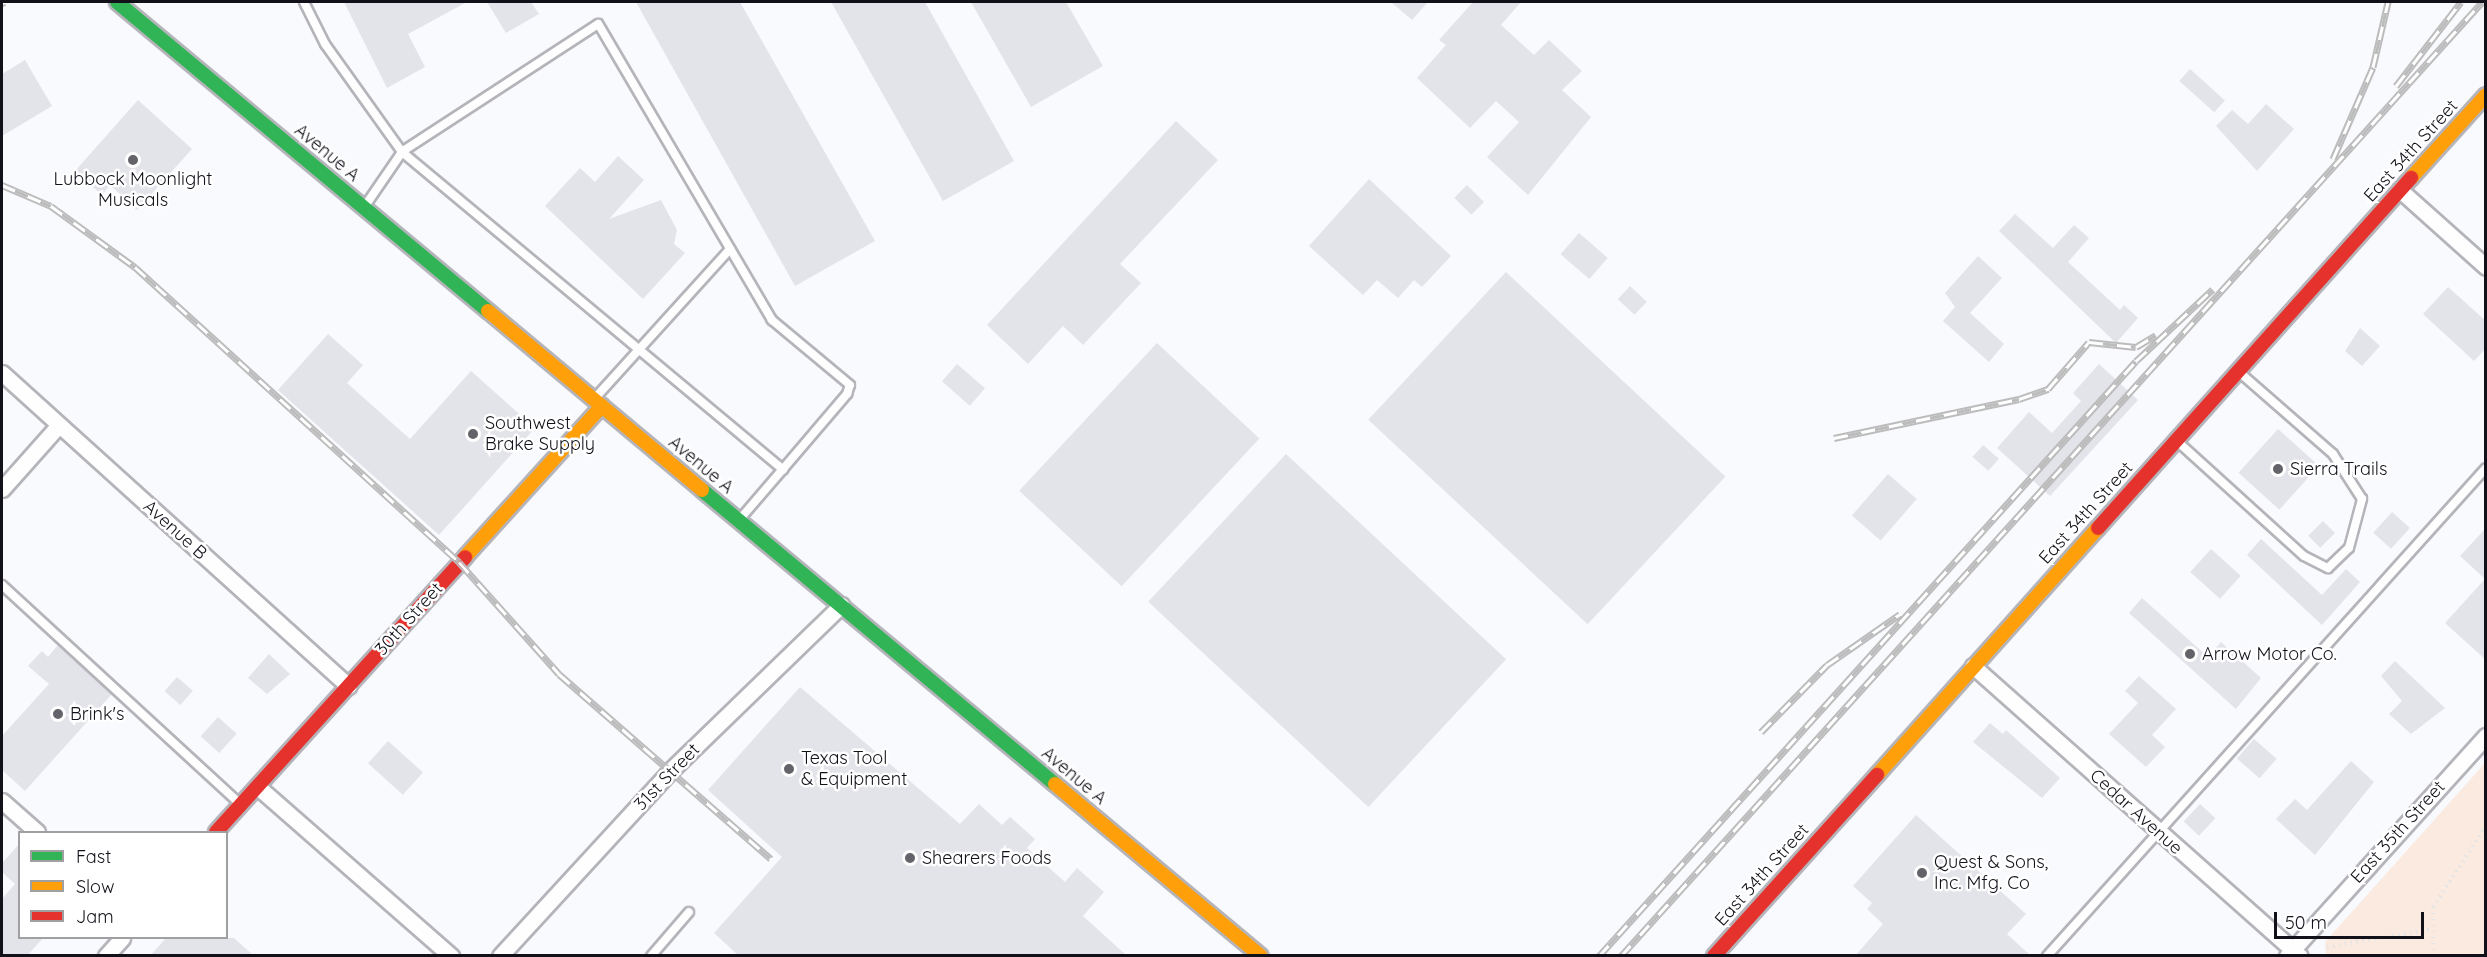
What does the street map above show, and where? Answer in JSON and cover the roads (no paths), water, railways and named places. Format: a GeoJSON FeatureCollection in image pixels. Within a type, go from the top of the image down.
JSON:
{"type":"FeatureCollection","features":[{"type":"Feature","properties":{"kind":"main road","name":"Avenue A"},"geometry":{"type":"LineString","coordinates":[[117,2],[1262,956]]}},
{"type":"Feature","properties":{"kind":"main road","name":"East 34th Street"},"geometry":{"type":"LineString","coordinates":[[1714,956],[2486,95]]}},
{"type":"Feature","properties":{"kind":"main road","name":"30th Street"},"geometry":{"type":"LineString","coordinates":[[217,831],[349,686],[598,402]]}},
{"type":"Feature","properties":{"kind":"street"},"geometry":{"type":"LineString","coordinates":[[2400,190],[2486,267]]}},
{"type":"Feature","properties":{"kind":"street","name":"Avenue B"},"geometry":{"type":"LineString","coordinates":[[2,373],[58,426],[349,686]]}},
{"type":"Feature","properties":{"kind":"street"},"geometry":{"type":"LineString","coordinates":[[2,489],[58,426]]}},
{"type":"Feature","properties":{"kind":"street","name":"31st Street"},"geometry":{"type":"LineString","coordinates":[[500,956],[671,771],[841,605]]}},
{"type":"Feature","properties":{"kind":"street","name":"Cedar Avenue"},"geometry":{"type":"LineString","coordinates":[[1974,666],[2293,954]]}},
{"type":"Feature","properties":{"kind":"street","name":"East 35th Street"},"geometry":{"type":"LineString","coordinates":[[2293,954],[2486,736]]}},
{"type":"Feature","properties":{"kind":"street"},"geometry":{"type":"LineString","coordinates":[[258,787],[451,956]]}},
{"type":"Feature","properties":{"kind":"street"},"geometry":{"type":"LineString","coordinates":[[2,801],[36,831]]}},
{"type":"Feature","properties":{"kind":"street"},"geometry":{"type":"LineString","coordinates":[[106,956],[121,939]]}},
{"type":"Feature","properties":{"kind":"lane"},"geometry":{"type":"LineString","coordinates":[[304,2],[325,44],[402,152],[783,469]]}},
{"type":"Feature","properties":{"kind":"lane"},"geometry":{"type":"LineString","coordinates":[[364,207],[402,152],[598,24],[772,320],[850,385],[739,520]]}},
{"type":"Feature","properties":{"kind":"lane"},"geometry":{"type":"LineString","coordinates":[[598,402],[640,348],[730,249]]}},
{"type":"Feature","properties":{"kind":"lane"},"geometry":{"type":"LineString","coordinates":[[2176,440],[2304,556],[2328,568],[2349,548],[2362,500],[2333,454],[2238,371]]}},
{"type":"Feature","properties":{"kind":"lane"},"geometry":{"type":"LineString","coordinates":[[2047,956],[2486,468]]}},
{"type":"Feature","properties":{"kind":"lane"},"geometry":{"type":"LineString","coordinates":[[2,585],[241,805]]}},
{"type":"Feature","properties":{"kind":"lane"},"geometry":{"type":"LineString","coordinates":[[651,956],[689,912]]}},
{"type":"Feature","properties":{"kind":"railway"},"geometry":{"type":"LineString","coordinates":[[2333,159],[2373,67],[2388,2]]}},
{"type":"Feature","properties":{"kind":"railway"},"geometry":{"type":"LineString","coordinates":[[2396,86],[2461,2]]}},
{"type":"Feature","properties":{"kind":"railway"},"geometry":{"type":"LineString","coordinates":[[1621,956],[2482,2]]}},
{"type":"Feature","properties":{"kind":"railway"},"geometry":{"type":"LineString","coordinates":[[2,185],[51,206],[135,267],[459,562],[559,674],[771,859]]}},
{"type":"Feature","properties":{"kind":"railway"},"geometry":{"type":"LineString","coordinates":[[1599,956],[2136,361],[2213,289]]}},
{"type":"Feature","properties":{"kind":"railway"},"geometry":{"type":"LineString","coordinates":[[1834,438],[2019,399],[2048,389],[2089,342],[2136,347],[2156,335]]}},
{"type":"Feature","properties":{"kind":"railway"},"geometry":{"type":"LineString","coordinates":[[1761,732],[1827,665],[1900,614]]}},
{"type":"Feature","properties":{"kind":"place","name":"Lubbock Moonlight Musicals"},"geometry":{"type":"Point","coordinates":[133,160]}},
{"type":"Feature","properties":{"kind":"place","name":"Southwest Brake Supply"},"geometry":{"type":"Point","coordinates":[473,434]}},
{"type":"Feature","properties":{"kind":"place","name":"Sierra Trails"},"geometry":{"type":"Point","coordinates":[2278,469]}},
{"type":"Feature","properties":{"kind":"place","name":"Arrow Motor Co."},"geometry":{"type":"Point","coordinates":[2190,654]}},
{"type":"Feature","properties":{"kind":"place","name":"Brink's"},"geometry":{"type":"Point","coordinates":[58,714]}},
{"type":"Feature","properties":{"kind":"place","name":"Texas Tool & Equipment"},"geometry":{"type":"Point","coordinates":[789,769]}},
{"type":"Feature","properties":{"kind":"place","name":"Shearers Foods"},"geometry":{"type":"Point","coordinates":[910,858]}},
{"type":"Feature","properties":{"kind":"place","name":"Quest & Sons, Inc. Mfg. Co"},"geometry":{"type":"Point","coordinates":[1922,873]}}]}
